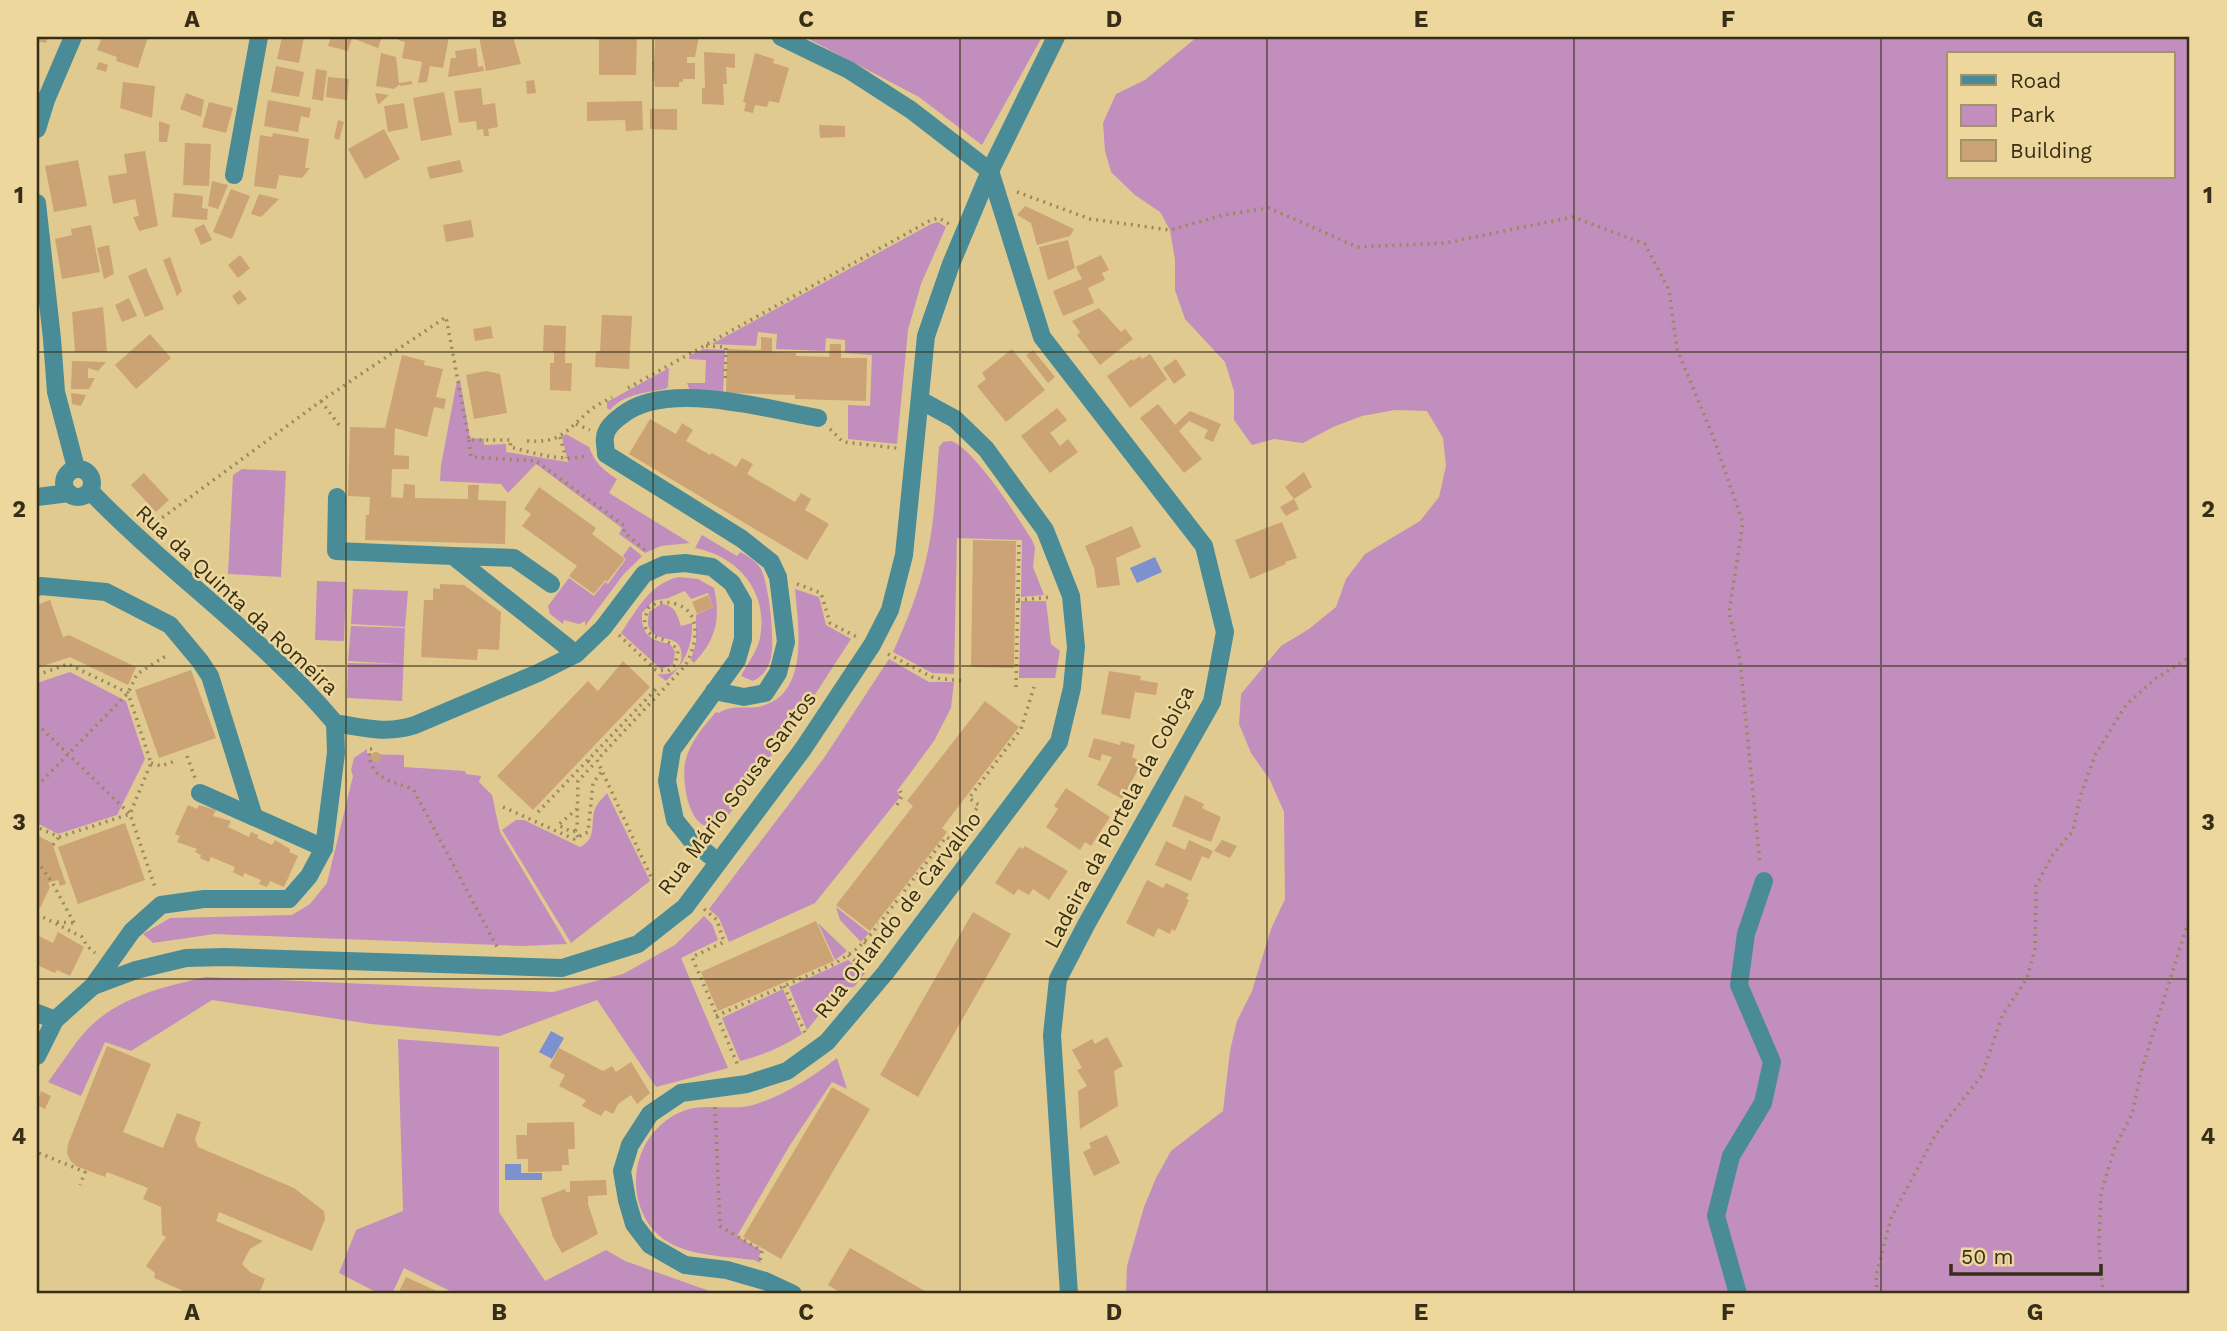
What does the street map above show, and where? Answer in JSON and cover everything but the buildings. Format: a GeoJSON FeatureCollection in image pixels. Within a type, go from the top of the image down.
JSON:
{"type":"FeatureCollection","features":[{"type":"Feature","properties":{"kind":"street"},"geometry":{"type":"LineString","coordinates":[[37,129],[46,100],[73,37]]}},
{"type":"Feature","properties":{"kind":"street"},"geometry":{"type":"LineString","coordinates":[[234,175],[259,37]]}},
{"type":"Feature","properties":{"kind":"street"},"geometry":{"type":"LineString","coordinates":[[781,37],[849,70],[911,110],[990,172]]}},
{"type":"Feature","properties":{"kind":"street","name":"Rua Mário Sousa Santos"},"geometry":{"type":"LineString","coordinates":[[93,986],[136,970],[186,958],[562,968],[638,944],[685,907],[803,749],[872,645],[890,610],[904,555],[926,336],[951,264],[990,172],[1056,37]]}},
{"type":"Feature","properties":{"kind":"street","name":"Ladeira da Portela da Cobiça"},"geometry":{"type":"LineString","coordinates":[[990,172],[1042,337],[1204,547],[1225,632],[1212,702],[1058,979],[1052,1035],[1069,1294]]}},
{"type":"Feature","properties":{"kind":"street"},"geometry":{"type":"LineString","coordinates":[[37,203],[56,392],[76,468]]}},
{"type":"Feature","properties":{"kind":"street"},"geometry":{"type":"LineString","coordinates":[[715,691],[744,697],[765,693],[778,674],[786,642],[778,577],[771,562],[742,540],[606,454],[605,437],[612,423],[629,409],[657,400],[724,401],[818,418]]}},
{"type":"Feature","properties":{"kind":"street","name":"Rua Orlando de Carvalho"},"geometry":{"type":"LineString","coordinates":[[793,1294],[765,1281],[727,1270],[685,1265],[650,1245],[634,1224],[626,1200],[622,1171],[630,1145],[650,1114],[681,1093],[747,1084],[787,1071],[827,1042],[886,972],[1059,742],[1072,688],[1076,647],[1071,596],[1045,530],[986,449],[955,419],[919,400]]}},
{"type":"Feature","properties":{"kind":"street"},"geometry":{"type":"LineString","coordinates":[[37,497],[69,493],[78,497],[90,491],[92,477],[86,470],[76,468],[68,472],[64,481],[69,493]]}},
{"type":"Feature","properties":{"kind":"street","name":"Rua da Quinta da Romeira"},"geometry":{"type":"LineString","coordinates":[[90,491],[135,537],[306,688],[335,723],[373,730],[402,730],[538,674],[576,654],[603,628],[644,574],[664,565]]}},
{"type":"Feature","properties":{"kind":"street"},"geometry":{"type":"LineString","coordinates":[[337,497],[336,551],[514,558],[551,584]]}},
{"type":"Feature","properties":{"kind":"street"},"geometry":{"type":"LineString","coordinates":[[453,555],[576,654]]}},
{"type":"Feature","properties":{"kind":"street"},"geometry":{"type":"LineString","coordinates":[[664,565],[685,562],[712,567],[732,583],[743,602],[743,639],[737,660],[672,750],[667,781],[675,820],[691,840],[718,862]]}},
{"type":"Feature","properties":{"kind":"street"},"geometry":{"type":"LineString","coordinates":[[37,587],[107,592],[170,625],[210,677],[254,817]]}},
{"type":"Feature","properties":{"kind":"street"},"geometry":{"type":"LineString","coordinates":[[37,1056],[55,1020],[93,986],[132,930],[161,905],[204,900],[289,899],[309,876],[324,848],[336,753],[335,723]]}},
{"type":"Feature","properties":{"kind":"street"},"geometry":{"type":"LineString","coordinates":[[200,793],[324,848]]}},
{"type":"Feature","properties":{"kind":"street"},"geometry":{"type":"LineString","coordinates":[[1738,1294],[1716,1216],[1731,1156],[1763,1103],[1772,1062],[1739,985],[1746,934],[1763,881]]}},
{"type":"Feature","properties":{"kind":"street"},"geometry":{"type":"LineString","coordinates":[[37,1013],[55,1020]]}},
{"type":"Feature","properties":{"kind":"path"},"geometry":{"type":"LineString","coordinates":[[990,172],[1020,195],[1090,219],[1170,230],[1223,215],[1269,208],[1357,247],[1445,243],[1573,217],[1645,244],[1669,290],[1677,349],[1714,439],[1743,523],[1729,612],[1740,660],[1757,848],[1763,881]]}},
{"type":"Feature","properties":{"kind":"path"},"geometry":{"type":"LineString","coordinates":[[527,441],[547,442],[560,436],[589,410],[931,220],[939,218],[949,223]]}},
{"type":"Feature","properties":{"kind":"path"},"geometry":{"type":"LineString","coordinates":[[135,537],[321,401],[446,317],[471,457],[536,461],[625,526],[624,532],[630,539],[664,565]]}},
{"type":"Feature","properties":{"kind":"path"},"geometry":{"type":"LineString","coordinates":[[704,346],[726,347],[724,401]]}},
{"type":"Feature","properties":{"kind":"path"},"geometry":{"type":"LineString","coordinates":[[321,401],[339,425]]}},
{"type":"Feature","properties":{"kind":"path"},"geometry":{"type":"LineString","coordinates":[[818,418],[843,442],[896,448]]}},
{"type":"Feature","properties":{"kind":"path"},"geometry":{"type":"LineString","coordinates":[[560,436],[566,458]]}},
{"type":"Feature","properties":{"kind":"path"},"geometry":{"type":"LineString","coordinates":[[469,440],[512,440],[510,447],[566,458],[592,454]]}},
{"type":"Feature","properties":{"kind":"path"},"geometry":{"type":"LineString","coordinates":[[1016,687],[1019,544]]}},
{"type":"Feature","properties":{"kind":"path"},"geometry":{"type":"LineString","coordinates":[[798,584],[821,593],[830,623],[854,635]]}},
{"type":"Feature","properties":{"kind":"path"},"geometry":{"type":"LineString","coordinates":[[1018,600],[1044,598]]}},
{"type":"Feature","properties":{"kind":"path"},"geometry":{"type":"LineString","coordinates":[[618,634],[656,670],[668,671],[676,665],[678,651],[671,642],[649,633],[645,622],[649,607],[661,602],[679,605],[687,608],[695,622],[692,651],[685,666],[597,760],[651,877]]}},
{"type":"Feature","properties":{"kind":"path"},"geometry":{"type":"LineString","coordinates":[[37,786],[128,693],[137,674],[186,644]]}},
{"type":"Feature","properties":{"kind":"path"},"geometry":{"type":"LineString","coordinates":[[890,655],[934,678],[963,681]]}},
{"type":"Feature","properties":{"kind":"path"},"geometry":{"type":"LineString","coordinates":[[1877,1294],[1876,1276],[1891,1218],[1936,1134],[1982,1075],[2002,1016],[2027,978],[2035,948],[2036,886],[2053,854],[2073,831],[2080,797],[2095,755],[2126,705],[2155,679],[2190,657]]}},
{"type":"Feature","properties":{"kind":"path"},"geometry":{"type":"LineString","coordinates":[[37,675],[68,664],[128,693],[151,763],[130,814],[59,837],[53,845]]}},
{"type":"Feature","properties":{"kind":"path"},"geometry":{"type":"LineString","coordinates":[[538,812],[659,685]]}},
{"type":"Feature","properties":{"kind":"path"},"geometry":{"type":"LineString","coordinates":[[716,1016],[834,964],[864,942],[946,837],[950,839],[961,829],[979,805],[969,798],[1021,729],[1034,687]]}},
{"type":"Feature","properties":{"kind":"path"},"geometry":{"type":"LineString","coordinates":[[37,724],[130,814],[156,892]]}},
{"type":"Feature","properties":{"kind":"path"},"geometry":{"type":"LineString","coordinates":[[383,749],[369,749],[369,762],[377,775],[413,789],[507,967]]}},
{"type":"Feature","properties":{"kind":"path"},"geometry":{"type":"LineString","coordinates":[[578,837],[575,831],[578,781],[593,765],[587,760]]}},
{"type":"Feature","properties":{"kind":"path"},"geometry":{"type":"LineString","coordinates":[[151,763],[161,766],[175,761]]}},
{"type":"Feature","properties":{"kind":"path"},"geometry":{"type":"LineString","coordinates":[[503,807],[574,839],[588,832],[593,783],[603,770]]}},
{"type":"Feature","properties":{"kind":"path"},"geometry":{"type":"LineString","coordinates":[[897,805],[902,796],[900,792]]}},
{"type":"Feature","properties":{"kind":"path"},"geometry":{"type":"LineString","coordinates":[[575,831],[558,825],[577,808]]}},
{"type":"Feature","properties":{"kind":"path"},"geometry":{"type":"LineString","coordinates":[[37,827],[59,837]]}},
{"type":"Feature","properties":{"kind":"path"},"geometry":{"type":"LineString","coordinates":[[37,861],[52,882],[74,923],[55,922]]}},
{"type":"Feature","properties":{"kind":"path"},"geometry":{"type":"LineString","coordinates":[[706,911],[716,920],[724,942],[692,957],[737,1062]]}},
{"type":"Feature","properties":{"kind":"path"},"geometry":{"type":"LineString","coordinates":[[37,914],[82,937],[86,946],[109,964]]}},
{"type":"Feature","properties":{"kind":"path"},"geometry":{"type":"LineString","coordinates":[[2103,1294],[2098,1244],[2101,1193],[2115,1147],[2132,1114],[2141,1072],[2190,916]]}},
{"type":"Feature","properties":{"kind":"path"},"geometry":{"type":"LineString","coordinates":[[864,942],[880,953]]}},
{"type":"Feature","properties":{"kind":"path"},"geometry":{"type":"LineString","coordinates":[[848,955],[867,971]]}},
{"type":"Feature","properties":{"kind":"path"},"geometry":{"type":"LineString","coordinates":[[784,986],[805,1032]]}},
{"type":"Feature","properties":{"kind":"path"},"geometry":{"type":"LineString","coordinates":[[715,1104],[720,1226],[762,1251],[759,1256],[761,1263]]}},
{"type":"Feature","properties":{"kind":"path"},"geometry":{"type":"LineString","coordinates":[[39,1153],[85,1172],[80,1185]]}},
{"type":"Feature","properties":{"kind":"green space"},"geometry":{"type":"Polygon","coordinates":[[[805,37],[1042,37],[982,145],[919,97],[805,37]]]}},
{"type":"Feature","properties":{"kind":"green space"},"geometry":{"type":"Polygon","coordinates":[[[1197,37],[2190,37],[2190,1294],[1126,1294],[1127,1266],[1144,1207],[1156,1178],[1171,1151],[1223,1111],[1230,1051],[1237,1021],[1252,991],[1271,929],[1285,899],[1284,812],[1270,780],[1251,753],[1239,724],[1241,694],[1281,646],[1309,629],[1336,607],[1346,579],[1365,554],[1420,521],[1439,497],[1446,466],[1443,438],[1427,411],[1395,410],[1362,416],[1303,443],[1274,439],[1252,445],[1234,420],[1234,391],[1225,362],[1185,319],[1175,290],[1175,260],[1170,230],[1160,212],[1135,195],[1111,172],[1105,151],[1103,123],[1116,94],[1145,80],[1197,37]]]}},
{"type":"Feature","properties":{"kind":"green space"},"geometry":{"type":"Polygon","coordinates":[[[938,222],[946,227],[921,284],[908,330],[897,444],[848,439],[848,405],[870,406],[872,355],[845,353],[845,340],[826,338],[825,351],[776,349],[777,334],[758,332],[756,346],[712,344],[931,224],[938,222]]]}},
{"type":"Feature","properties":{"kind":"green space"},"geometry":{"type":"Polygon","coordinates":[[[703,349],[725,350],[723,394],[690,391],[687,383],[705,383],[706,360],[689,359],[689,356],[703,349]]]}},
{"type":"Feature","properties":{"kind":"green space"},"geometry":{"type":"Polygon","coordinates":[[[669,368],[668,387],[665,389],[635,395],[610,410],[607,408],[607,402],[669,368]]]}},
{"type":"Feature","properties":{"kind":"green space"},"geometry":{"type":"Polygon","coordinates":[[[460,380],[470,438],[484,439],[484,445],[506,444],[506,452],[568,462],[562,437],[566,434],[589,447],[600,466],[617,479],[609,493],[690,543],[661,546],[645,553],[619,534],[622,528],[536,464],[508,493],[501,484],[440,481],[457,381],[460,380]]]}},
{"type":"Feature","properties":{"kind":"green space"},"geometry":{"type":"Polygon","coordinates":[[[951,441],[961,446],[983,470],[1032,540],[1035,547],[1033,567],[1044,595],[1021,597],[1022,540],[957,538],[954,674],[932,673],[893,652],[913,605],[930,542],[939,447],[943,442],[951,441]]]}},
{"type":"Feature","properties":{"kind":"green space"},"geometry":{"type":"Polygon","coordinates":[[[242,469],[286,471],[281,577],[228,574],[233,475],[242,469]]]}},
{"type":"Feature","properties":{"kind":"green space"},"geometry":{"type":"Polygon","coordinates":[[[702,535],[737,556],[740,552],[749,557],[759,566],[764,577],[771,615],[772,653],[766,670],[753,681],[741,676],[760,638],[762,621],[755,591],[737,568],[725,559],[695,548],[702,535]]]}},
{"type":"Feature","properties":{"kind":"green space"},"geometry":{"type":"Polygon","coordinates":[[[630,546],[642,556],[623,575],[585,626],[585,621],[579,624],[564,620],[563,624],[550,614],[548,606],[569,578],[594,596],[605,582],[608,584],[626,559],[623,556],[630,546]]]}},
{"type":"Feature","properties":{"kind":"green space"},"geometry":{"type":"Polygon","coordinates":[[[679,577],[698,579],[714,588],[717,619],[712,637],[694,663],[691,660],[696,642],[696,615],[713,607],[708,593],[691,599],[685,591],[653,601],[642,613],[643,627],[652,638],[670,644],[675,652],[673,664],[661,669],[621,633],[652,591],[679,577]]]}},
{"type":"Feature","properties":{"kind":"green space"},"geometry":{"type":"Polygon","coordinates":[[[317,581],[346,582],[344,641],[315,640],[317,581]]]}},
{"type":"Feature","properties":{"kind":"green space"},"geometry":{"type":"Polygon","coordinates":[[[353,589],[408,591],[405,627],[351,624],[353,589]]]}},
{"type":"Feature","properties":{"kind":"green space"},"geometry":{"type":"Polygon","coordinates":[[[795,589],[819,597],[826,625],[851,639],[816,693],[725,820],[714,826],[704,826],[697,820],[687,798],[684,773],[687,756],[697,736],[716,712],[762,706],[777,699],[788,687],[798,656],[795,589]]]}},
{"type":"Feature","properties":{"kind":"green space"},"geometry":{"type":"Polygon","coordinates":[[[1021,601],[1046,601],[1051,644],[1060,651],[1055,678],[1019,678],[1021,601]]]}},
{"type":"Feature","properties":{"kind":"green space"},"geometry":{"type":"Polygon","coordinates":[[[661,604],[672,608],[681,626],[692,623],[691,640],[686,655],[677,669],[666,681],[657,674],[668,674],[676,669],[682,654],[676,642],[657,636],[649,629],[649,612],[661,604]]]}},
{"type":"Feature","properties":{"kind":"green space"},"geometry":{"type":"Polygon","coordinates":[[[351,626],[405,628],[402,701],[347,698],[348,663],[400,664],[348,661],[351,626]]]}},
{"type":"Feature","properties":{"kind":"green space"},"geometry":{"type":"Polygon","coordinates":[[[889,659],[929,682],[954,682],[951,708],[934,741],[897,791],[900,797],[815,903],[729,942],[719,918],[709,909],[824,758],[889,659]]]}},
{"type":"Feature","properties":{"kind":"green space"},"geometry":{"type":"Polygon","coordinates":[[[70,672],[126,701],[145,759],[117,815],[58,834],[37,823],[37,683],[70,672]]]}},
{"type":"Feature","properties":{"kind":"green space"},"geometry":{"type":"Polygon","coordinates":[[[367,749],[367,754],[404,755],[404,767],[465,771],[466,774],[481,776],[479,782],[492,795],[500,832],[567,944],[522,946],[214,934],[153,943],[143,934],[170,918],[292,915],[310,904],[327,883],[353,776],[351,770],[354,758],[367,749]]]}},
{"type":"Feature","properties":{"kind":"green space"},"geometry":{"type":"Polygon","coordinates":[[[607,793],[650,881],[571,943],[502,830],[516,820],[524,820],[580,847],[591,836],[595,809],[607,793]]]}},
{"type":"Feature","properties":{"kind":"green space"},"geometry":{"type":"Polygon","coordinates":[[[836,907],[869,933],[861,942],[840,920],[836,907]]]}},
{"type":"Feature","properties":{"kind":"green space"},"geometry":{"type":"Polygon","coordinates":[[[704,916],[712,924],[718,940],[681,958],[728,1068],[656,1087],[597,1000],[500,1036],[371,1024],[212,1000],[131,1051],[105,1042],[81,1096],[48,1082],[79,1039],[96,1021],[125,1003],[173,985],[206,977],[553,992],[623,974],[675,945],[704,916]]]}},
{"type":"Feature","properties":{"kind":"green space"},"geometry":{"type":"Polygon","coordinates":[[[818,923],[847,951],[835,960],[818,923]]]}},
{"type":"Feature","properties":{"kind":"green space"},"geometry":{"type":"Polygon","coordinates":[[[848,960],[865,973],[854,987],[841,988],[807,1030],[789,987],[848,960]]]}},
{"type":"Feature","properties":{"kind":"green space"},"geometry":{"type":"Polygon","coordinates":[[[783,989],[802,1034],[772,1050],[740,1061],[722,1018],[783,989]]]}},
{"type":"Feature","properties":{"kind":"green space"},"geometry":{"type":"Polygon","coordinates":[[[398,1039],[499,1047],[499,1212],[545,1281],[606,1250],[625,1261],[718,1294],[456,1294],[404,1268],[392,1294],[380,1294],[339,1273],[356,1230],[403,1211],[398,1039]]]}},
{"type":"Feature","properties":{"kind":"green space"},"geometry":{"type":"Polygon","coordinates":[[[837,1058],[847,1089],[832,1082],[790,1145],[737,1236],[762,1251],[759,1256],[761,1263],[685,1250],[657,1234],[647,1221],[639,1203],[637,1172],[646,1143],[666,1120],[694,1108],[739,1107],[776,1097],[837,1058]]]}},
{"type":"Feature","properties":{"kind":"water"},"geometry":{"type":"Polygon","coordinates":[[[1155,557],[1162,572],[1137,583],[1130,568],[1155,557]]]}},
{"type":"Feature","properties":{"kind":"water"},"geometry":{"type":"Polygon","coordinates":[[[551,1031],[564,1038],[552,1059],[539,1052],[551,1031]]]}},
{"type":"Feature","properties":{"kind":"water"},"geometry":{"type":"Polygon","coordinates":[[[505,1164],[521,1164],[521,1173],[542,1173],[542,1180],[505,1180],[505,1164]]]}}]}
